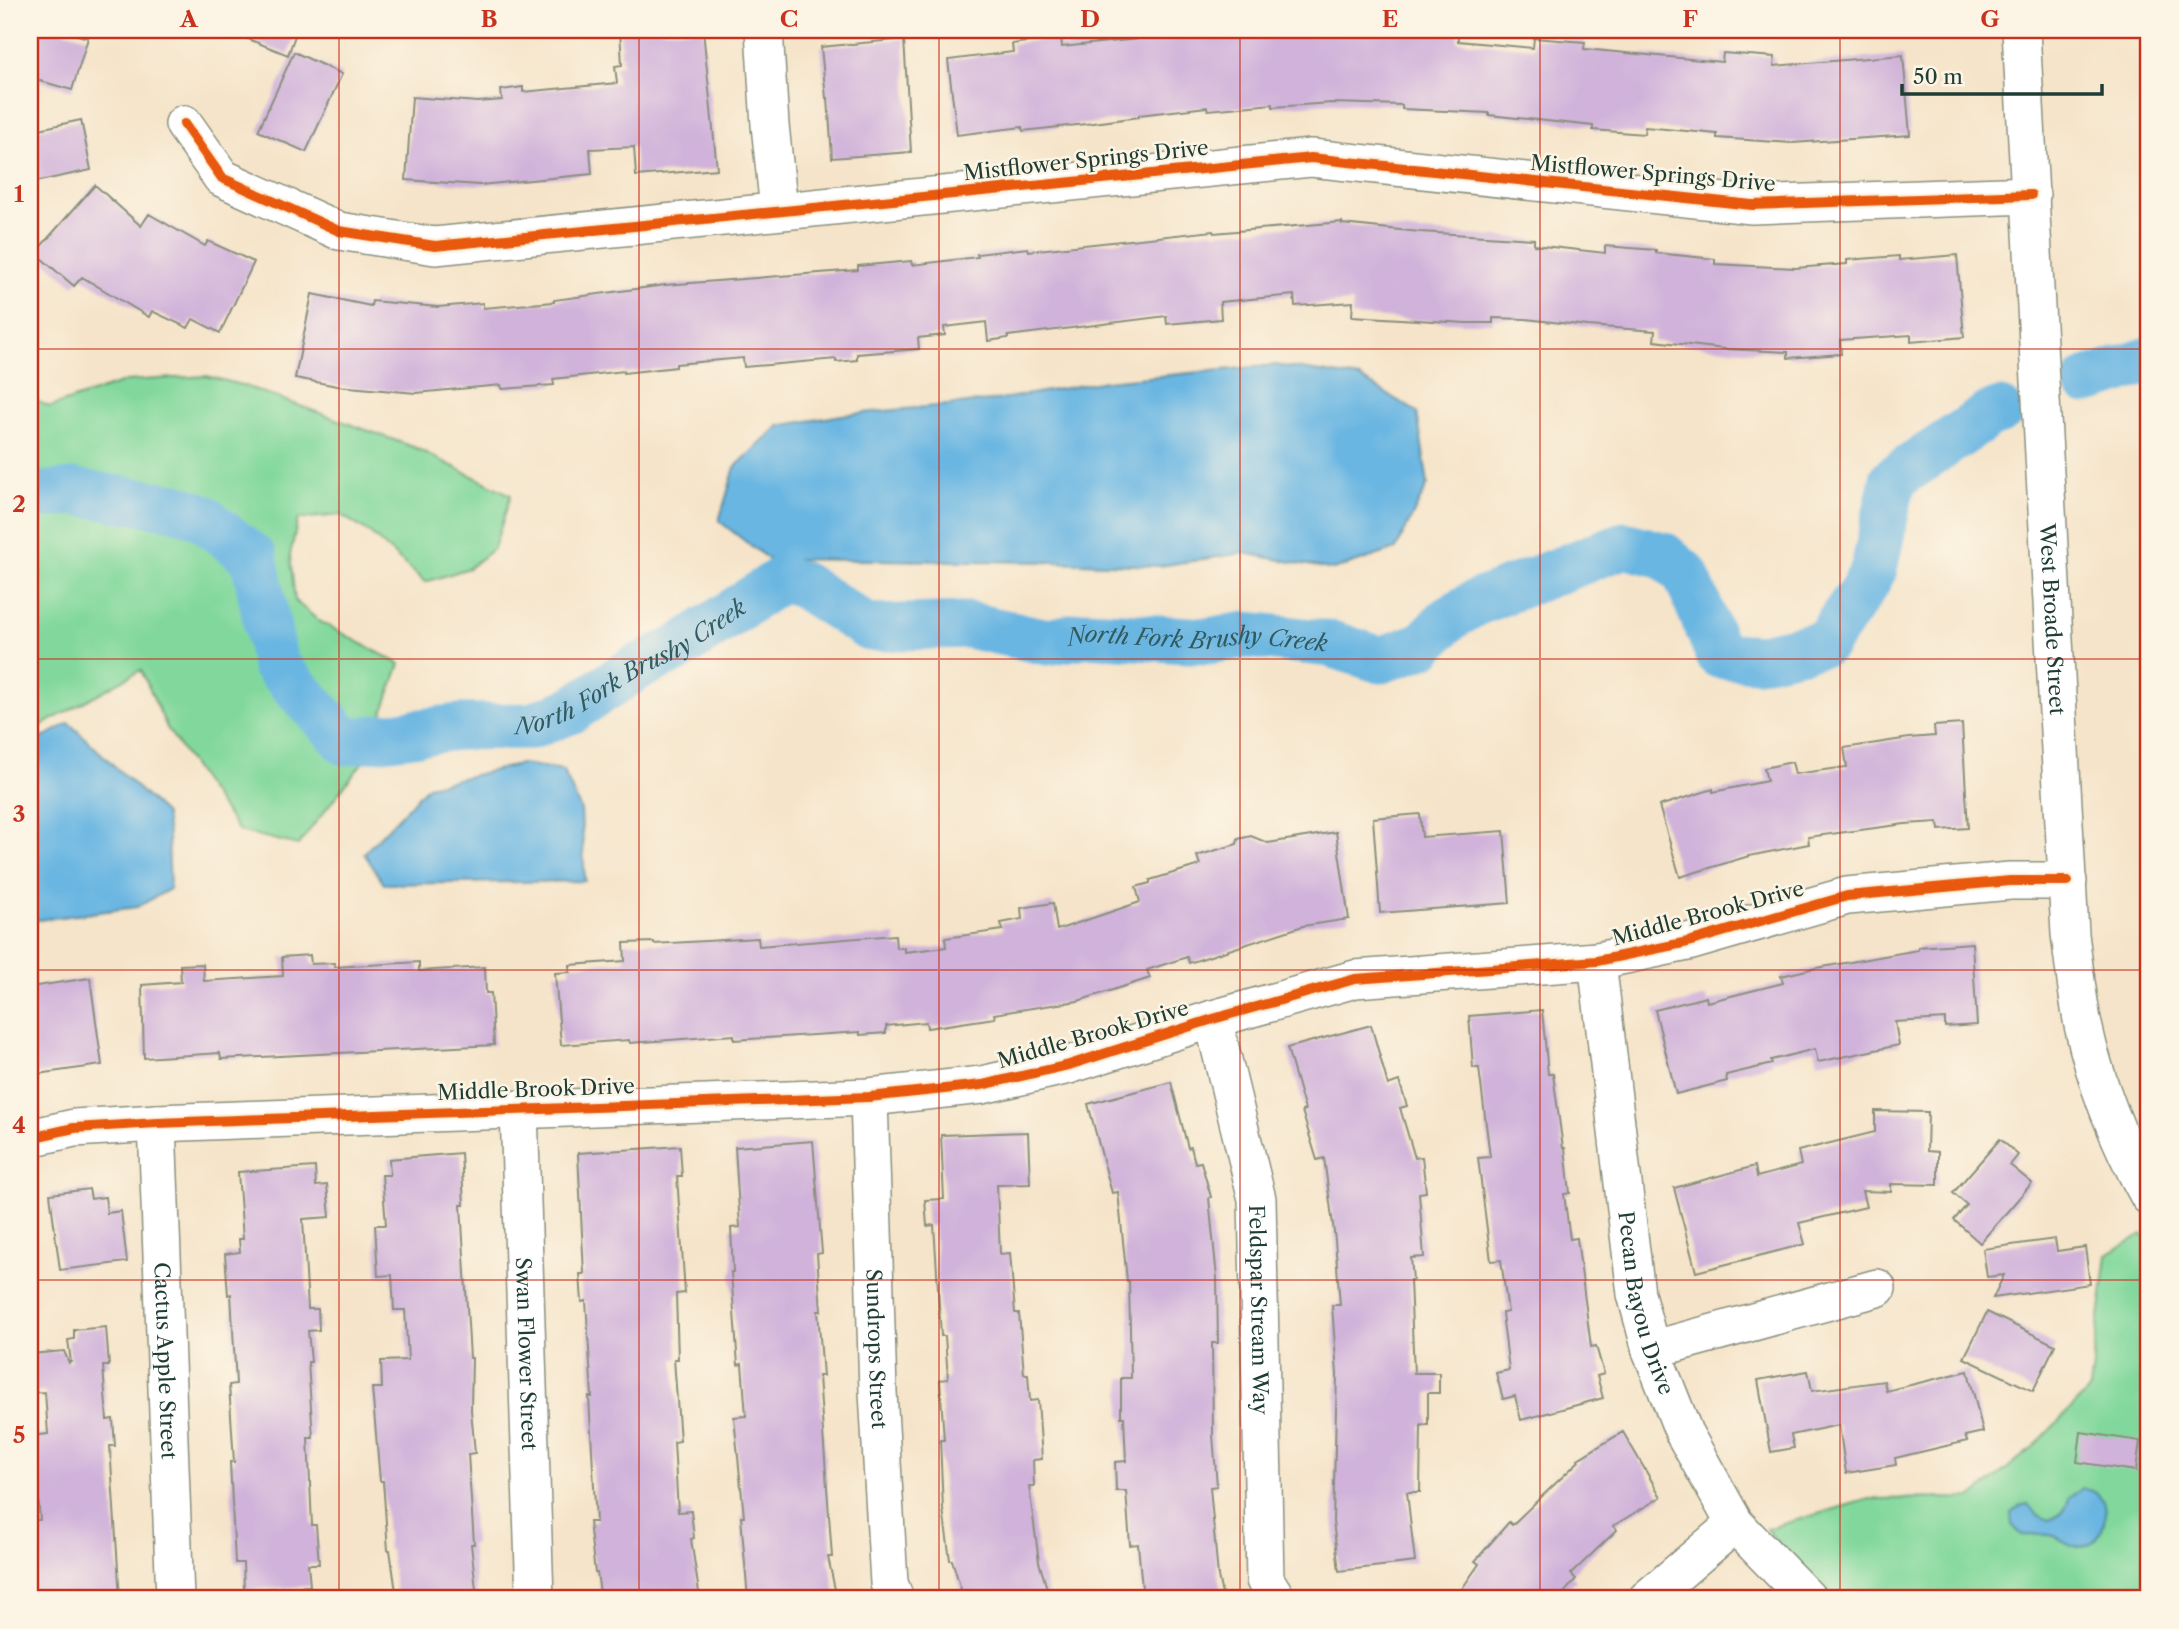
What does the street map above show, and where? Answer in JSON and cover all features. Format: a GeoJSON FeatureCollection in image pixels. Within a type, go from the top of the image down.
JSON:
{"type":"FeatureCollection","features":[{"type":"Feature","properties":{"kind":"street"},"geometry":{"type":"LineString","coordinates":[[764,30],[779,210]]}},
{"type":"Feature","properties":{"kind":"street","name":"West Broade Street"},"geometry":{"type":"LineString","coordinates":[[2021,30],[2070,934],[2083,1025],[2093,1064],[2126,1154],[2149,1196]]}},
{"type":"Feature","properties":{"kind":"street","name":"Mistflower Springs Drive"},"geometry":{"type":"LineString","coordinates":[[184,124],[222,178],[339,231],[435,246],[1311,158],[1752,205],[2031,195]]}},
{"type":"Feature","properties":{"kind":"street","name":"Middle Brook Drive"},"geometry":{"type":"LineString","coordinates":[[30,1138],[74,1128],[156,1123],[869,1097],[982,1084],[1069,1065],[1213,1019],[1355,979],[1597,961],[1688,942],[1847,895],[2010,881],[2068,881]]}},
{"type":"Feature","properties":{"kind":"street","name":"Pecan Bayou Drive"},"geometry":{"type":"LineString","coordinates":[[1597,961],[1636,1294],[1651,1350],[1684,1433],[1735,1524],[1808,1599]]}},
{"type":"Feature","properties":{"kind":"street","name":"Feldspar Stream Way"},"geometry":{"type":"LineString","coordinates":[[1213,1019],[1257,1199],[1265,1580],[1277,1599]]}},
{"type":"Feature","properties":{"kind":"street","name":"Sundrops Street"},"geometry":{"type":"LineString","coordinates":[[869,1097],[880,1419],[889,1583],[895,1599]]}},
{"type":"Feature","properties":{"kind":"street","name":"Swan Flower Street"},"geometry":{"type":"LineString","coordinates":[[519,1109],[535,1599]]}},
{"type":"Feature","properties":{"kind":"street","name":"Cactus Apple Street"},"geometry":{"type":"LineString","coordinates":[[156,1123],[175,1599]]}},
{"type":"Feature","properties":{"kind":"street"},"geometry":{"type":"LineString","coordinates":[[1651,1350],[1877,1288]]}},
{"type":"Feature","properties":{"kind":"street"},"geometry":{"type":"LineString","coordinates":[[1647,1599],[1735,1524]]}},
{"type":"Feature","properties":{"kind":"green space"},"geometry":{"type":"Polygon","coordinates":[[[207,376],[245,386],[416,448],[511,495],[494,548],[469,568],[425,582],[371,534],[341,515],[298,519],[290,555],[295,601],[319,621],[400,664],[366,758],[298,845],[239,831],[167,728],[141,670],[30,732],[30,398],[50,407],[127,381],[207,376]]]}},
{"type":"Feature","properties":{"kind":"green space"},"geometry":{"type":"Polygon","coordinates":[[[2142,1234],[2149,1242],[2149,1594],[2142,1599],[1832,1599],[1800,1569],[1766,1529],[1869,1499],[1971,1498],[2032,1448],[2090,1389],[2107,1255],[2142,1234]]]}},
{"type":"Feature","properties":{"kind":"water"},"geometry":{"type":"Polygon","coordinates":[[[1275,365],[1360,378],[1417,412],[1428,484],[1396,549],[1334,570],[1243,553],[1160,566],[1055,562],[768,559],[719,521],[735,467],[779,426],[842,415],[990,401],[1106,381],[1275,365]]]}},
{"type":"Feature","properties":{"kind":"water"},"geometry":{"type":"Polygon","coordinates":[[[69,723],[165,814],[170,889],[137,907],[30,921],[30,745],[69,723]]]}},
{"type":"Feature","properties":{"kind":"water"},"geometry":{"type":"Polygon","coordinates":[[[521,764],[563,770],[581,810],[585,881],[384,884],[364,853],[428,786],[521,764]]]}},
{"type":"Feature","properties":{"kind":"water"},"geometry":{"type":"Polygon","coordinates":[[[2082,1489],[2097,1493],[2105,1513],[2099,1536],[2089,1545],[2075,1546],[2051,1535],[2022,1535],[2012,1525],[2011,1513],[2020,1506],[2028,1504],[2036,1514],[2049,1520],[2061,1514],[2069,1497],[2082,1489]]]}},
{"type":"Feature","properties":{"kind":"building"},"geometry":{"type":"Polygon","coordinates":[[[30,30],[60,30],[88,38],[72,90],[30,78],[30,30]]]}},
{"type":"Feature","properties":{"kind":"building"},"geometry":{"type":"Polygon","coordinates":[[[226,30],[297,30],[288,55],[226,30]]]}},
{"type":"Feature","properties":{"kind":"building"},"geometry":{"type":"Polygon","coordinates":[[[620,30],[703,30],[717,169],[636,176],[634,147],[590,149],[592,174],[480,185],[406,180],[412,97],[478,102],[502,100],[501,90],[523,87],[523,92],[617,83],[615,66],[622,65],[620,30]]]}},
{"type":"Feature","properties":{"kind":"building"},"geometry":{"type":"Polygon","coordinates":[[[1135,30],[1458,30],[1458,41],[1533,48],[1534,38],[1585,42],[1584,49],[1722,62],[1723,53],[1775,57],[1774,66],[1903,55],[1910,135],[1792,143],[1717,138],[1717,134],[1645,127],[1644,134],[1593,130],[1593,126],[1489,113],[1402,109],[1402,105],[1332,103],[1273,107],[1273,104],[1208,110],[1207,107],[1086,124],[1023,131],[1022,127],[957,135],[948,60],[1013,52],[1012,44],[1061,37],[1062,47],[1137,39],[1135,30]]]}},
{"type":"Feature","properties":{"kind":"building"},"geometry":{"type":"Polygon","coordinates":[[[904,39],[911,152],[832,158],[821,47],[904,39]]]}},
{"type":"Feature","properties":{"kind":"building"},"geometry":{"type":"Polygon","coordinates":[[[294,52],[342,74],[306,152],[258,131],[294,52]]]}},
{"type":"Feature","properties":{"kind":"building"},"geometry":{"type":"Polygon","coordinates":[[[81,120],[91,170],[30,183],[30,131],[81,120]]]}},
{"type":"Feature","properties":{"kind":"building"},"geometry":{"type":"Polygon","coordinates":[[[95,185],[141,226],[149,214],[205,246],[208,241],[254,262],[220,333],[193,319],[188,328],[152,311],[149,317],[82,277],[74,286],[35,253],[95,185]]]}},
{"type":"Feature","properties":{"kind":"building"},"geometry":{"type":"Polygon","coordinates":[[[1342,222],[1420,232],[1534,239],[1534,245],[1605,253],[1605,246],[1656,250],[1656,253],[1715,259],[1715,264],[1795,268],[1847,264],[1847,260],[1899,256],[1899,260],[1957,255],[1964,337],[1911,342],[1911,335],[1840,340],[1841,354],[1788,358],[1788,352],[1725,349],[1654,341],[1655,331],[1526,319],[1493,318],[1493,323],[1466,323],[1352,316],[1353,302],[1295,306],[1294,295],[1220,302],[1221,319],[1167,324],[1166,316],[1008,336],[988,341],[986,322],[944,327],[945,335],[918,338],[919,349],[857,354],[857,360],[836,362],[836,359],[744,367],[743,358],[553,379],[554,385],[502,389],[501,385],[416,393],[337,386],[295,378],[312,294],[371,306],[372,301],[438,307],[483,303],[483,308],[554,302],[665,285],[858,270],[858,266],[911,261],[912,265],[1028,248],[1029,251],[1213,231],[1342,222]]]}},
{"type":"Feature","properties":{"kind":"building"},"geometry":{"type":"Polygon","coordinates":[[[1962,724],[1968,828],[1939,830],[1938,822],[1808,837],[1809,844],[1749,856],[1680,877],[1659,806],[1713,789],[1713,792],[1767,781],[1764,768],[1792,762],[1795,774],[1847,767],[1844,748],[1935,736],[1934,726],[1962,724]]]}},
{"type":"Feature","properties":{"kind":"building"},"geometry":{"type":"Polygon","coordinates":[[[1420,814],[1422,837],[1504,831],[1510,903],[1380,913],[1373,818],[1420,814]]]}},
{"type":"Feature","properties":{"kind":"building"},"geometry":{"type":"Polygon","coordinates":[[[1336,832],[1349,919],[1303,926],[1189,963],[1187,957],[1147,970],[1150,978],[1078,1001],[994,1014],[995,1018],[927,1028],[926,1022],[886,1026],[886,1033],[860,1035],[860,1032],[734,1040],[734,1035],[561,1045],[555,973],[570,972],[570,965],[625,961],[624,943],[654,944],[758,938],[759,946],[895,935],[896,948],[904,948],[904,952],[946,947],[945,938],[1003,930],[1001,923],[1022,919],[1021,908],[1053,903],[1057,930],[1140,902],[1136,887],[1200,865],[1197,856],[1237,844],[1238,839],[1251,836],[1268,843],[1336,832]]]}},
{"type":"Feature","properties":{"kind":"building"},"geometry":{"type":"Polygon","coordinates":[[[1972,943],[1977,1025],[1945,1027],[1945,1019],[1895,1022],[1899,1045],[1818,1062],[1815,1049],[1771,1060],[1772,1064],[1726,1075],[1727,1081],[1676,1094],[1655,1010],[1706,997],[1707,1002],[1783,983],[1781,976],[1811,969],[1918,950],[1918,947],[1972,943]]]}},
{"type":"Feature","properties":{"kind":"building"},"geometry":{"type":"Polygon","coordinates":[[[310,955],[311,964],[335,963],[335,967],[419,962],[419,971],[485,967],[486,993],[491,993],[494,1045],[221,1059],[220,1053],[144,1058],[142,985],[181,982],[180,965],[203,964],[204,981],[283,976],[282,957],[310,955]]]}},
{"type":"Feature","properties":{"kind":"building"},"geometry":{"type":"Polygon","coordinates":[[[90,978],[102,1065],[30,1075],[30,987],[90,978]]]}},
{"type":"Feature","properties":{"kind":"building"},"geometry":{"type":"Polygon","coordinates":[[[1542,1010],[1548,1074],[1553,1074],[1565,1148],[1570,1193],[1564,1194],[1570,1239],[1577,1238],[1591,1347],[1596,1346],[1604,1374],[1597,1376],[1603,1398],[1521,1420],[1515,1396],[1503,1399],[1496,1373],[1509,1370],[1502,1313],[1508,1312],[1501,1260],[1491,1261],[1478,1158],[1490,1157],[1479,1068],[1473,1068],[1469,1016],[1542,1010]]]}},
{"type":"Feature","properties":{"kind":"building"},"geometry":{"type":"Polygon","coordinates":[[[1371,1025],[1388,1085],[1399,1081],[1407,1106],[1400,1108],[1415,1158],[1422,1157],[1426,1192],[1419,1193],[1424,1257],[1411,1258],[1413,1280],[1410,1280],[1414,1373],[1439,1373],[1439,1393],[1428,1393],[1428,1425],[1421,1425],[1420,1492],[1407,1492],[1415,1562],[1339,1571],[1333,1521],[1337,1374],[1332,1305],[1340,1305],[1335,1240],[1324,1158],[1317,1160],[1287,1048],[1371,1025]]]}},
{"type":"Feature","properties":{"kind":"building"},"geometry":{"type":"Polygon","coordinates":[[[1171,1082],[1188,1148],[1191,1147],[1195,1163],[1201,1162],[1211,1197],[1217,1278],[1218,1343],[1212,1343],[1213,1435],[1217,1486],[1210,1487],[1218,1576],[1223,1599],[1143,1599],[1138,1544],[1130,1545],[1126,1491],[1116,1491],[1115,1462],[1126,1461],[1124,1417],[1121,1417],[1121,1378],[1131,1378],[1129,1281],[1118,1192],[1112,1193],[1088,1104],[1171,1082]]]}},
{"type":"Feature","properties":{"kind":"building"},"geometry":{"type":"Polygon","coordinates":[[[1875,1111],[1928,1112],[1927,1151],[1938,1152],[1938,1185],[1891,1184],[1891,1192],[1862,1191],[1866,1207],[1799,1223],[1805,1244],[1696,1272],[1674,1188],[1755,1166],[1757,1177],[1801,1165],[1798,1151],[1875,1132],[1875,1111]]]}},
{"type":"Feature","properties":{"kind":"building"},"geometry":{"type":"Polygon","coordinates":[[[1028,1132],[1030,1184],[997,1185],[1000,1254],[1010,1253],[1024,1374],[1028,1374],[1030,1401],[1038,1400],[1042,1459],[1033,1460],[1034,1486],[1029,1486],[1039,1562],[1049,1595],[1035,1599],[964,1599],[950,1560],[943,1509],[940,1440],[944,1440],[940,1380],[948,1379],[945,1336],[941,1336],[934,1225],[927,1226],[925,1200],[944,1199],[941,1135],[1028,1132]]]}},
{"type":"Feature","properties":{"kind":"building"},"geometry":{"type":"Polygon","coordinates":[[[2000,1139],[2018,1155],[2010,1165],[2032,1183],[1980,1243],[1954,1220],[1967,1205],[1953,1193],[2000,1139]]]}},
{"type":"Feature","properties":{"kind":"building"},"geometry":{"type":"Polygon","coordinates":[[[813,1141],[822,1253],[817,1254],[823,1376],[819,1376],[832,1557],[828,1557],[837,1599],[748,1599],[741,1517],[744,1517],[734,1417],[746,1416],[742,1364],[738,1365],[731,1272],[731,1228],[740,1227],[735,1147],[813,1141]]]}},
{"type":"Feature","properties":{"kind":"building"},"geometry":{"type":"Polygon","coordinates":[[[680,1146],[682,1176],[677,1176],[685,1293],[676,1294],[678,1359],[674,1359],[680,1441],[674,1442],[678,1512],[691,1511],[694,1538],[691,1539],[700,1599],[601,1599],[589,1522],[596,1522],[586,1301],[582,1302],[580,1274],[584,1274],[578,1153],[680,1146]]]}},
{"type":"Feature","properties":{"kind":"building"},"geometry":{"type":"Polygon","coordinates":[[[461,1153],[464,1205],[461,1205],[472,1358],[471,1410],[475,1453],[468,1454],[474,1544],[471,1544],[477,1599],[397,1599],[388,1550],[372,1388],[382,1388],[381,1361],[408,1360],[405,1310],[394,1310],[392,1275],[378,1276],[375,1225],[386,1225],[382,1175],[390,1175],[389,1159],[461,1153]]]}},
{"type":"Feature","properties":{"kind":"building"},"geometry":{"type":"Polygon","coordinates":[[[315,1167],[316,1186],[327,1185],[330,1217],[303,1219],[308,1309],[318,1309],[319,1330],[308,1331],[313,1438],[308,1438],[312,1525],[316,1525],[319,1564],[308,1564],[310,1586],[244,1590],[243,1563],[235,1563],[230,1462],[234,1462],[229,1385],[236,1384],[231,1294],[228,1295],[225,1254],[240,1252],[239,1239],[243,1239],[238,1172],[315,1167]]]}},
{"type":"Feature","properties":{"kind":"building"},"geometry":{"type":"Polygon","coordinates":[[[89,1189],[91,1199],[105,1197],[107,1213],[121,1211],[127,1262],[60,1270],[50,1194],[89,1189]]]}},
{"type":"Feature","properties":{"kind":"building"},"geometry":{"type":"Polygon","coordinates":[[[2055,1239],[2057,1251],[2085,1247],[2090,1284],[1993,1298],[2004,1275],[1987,1277],[1983,1249],[2055,1239]]]}},
{"type":"Feature","properties":{"kind":"building"},"geometry":{"type":"Polygon","coordinates":[[[1987,1312],[2055,1345],[2033,1391],[1964,1358],[1987,1312]]]}},
{"type":"Feature","properties":{"kind":"building"},"geometry":{"type":"Polygon","coordinates":[[[106,1327],[109,1366],[103,1366],[107,1420],[113,1419],[115,1446],[110,1446],[120,1599],[30,1599],[30,1520],[40,1520],[36,1474],[30,1474],[30,1436],[48,1434],[45,1392],[30,1393],[30,1354],[64,1351],[69,1363],[68,1340],[74,1339],[74,1330],[106,1327]]]}},
{"type":"Feature","properties":{"kind":"building"},"geometry":{"type":"Polygon","coordinates":[[[1808,1371],[1812,1391],[1884,1381],[1886,1391],[1968,1371],[1983,1432],[1965,1436],[1967,1441],[1895,1458],[1896,1465],[1846,1473],[1839,1425],[1791,1435],[1794,1448],[1771,1452],[1758,1380],[1808,1371]]]}},
{"type":"Feature","properties":{"kind":"building"},"geometry":{"type":"Polygon","coordinates":[[[1623,1432],[1661,1497],[1613,1526],[1617,1530],[1571,1574],[1576,1579],[1559,1599],[1455,1599],[1479,1564],[1475,1561],[1509,1522],[1512,1525],[1579,1461],[1578,1459],[1623,1432]]]}},
{"type":"Feature","properties":{"kind":"building"},"geometry":{"type":"Polygon","coordinates":[[[2081,1432],[2140,1441],[2136,1471],[2077,1462],[2081,1432]]]}},
{"type":"Feature","properties":{"kind":"waterway","name":"North Fork Brushy Creek"},"geometry":{"type":"LineString","coordinates":[[2086,381],[2149,360]]}},
{"type":"Feature","properties":{"kind":"waterway","name":"North Fork Brushy Creek"},"geometry":{"type":"LineString","coordinates":[[30,496],[74,492],[175,507],[201,516],[254,558],[275,665],[346,742],[458,727],[531,726],[570,711],[636,668],[679,648],[782,579],[802,585],[869,628],[968,625],[1048,642],[1087,634],[1207,641],[1247,635],[1331,644],[1381,660],[1423,645],[1447,620],[1475,603],[1624,545],[1663,555],[1686,575],[1719,655],[1757,658],[1825,643],[1874,569],[1893,479],[1989,415],[2000,411]]}},
{"type":"Feature","properties":{"kind":"cycle path"},"geometry":{"type":"LineString","coordinates":[[184,124],[222,178],[339,231],[435,246],[1311,158],[1752,205],[2031,195]]}},
{"type":"Feature","properties":{"kind":"cycle path"},"geometry":{"type":"LineString","coordinates":[[30,1138],[74,1128],[157,1123],[869,1097],[982,1085],[1069,1065],[1213,1019],[1355,979],[1597,961],[1688,942],[1847,896],[2010,881],[2068,881]]}}]}
